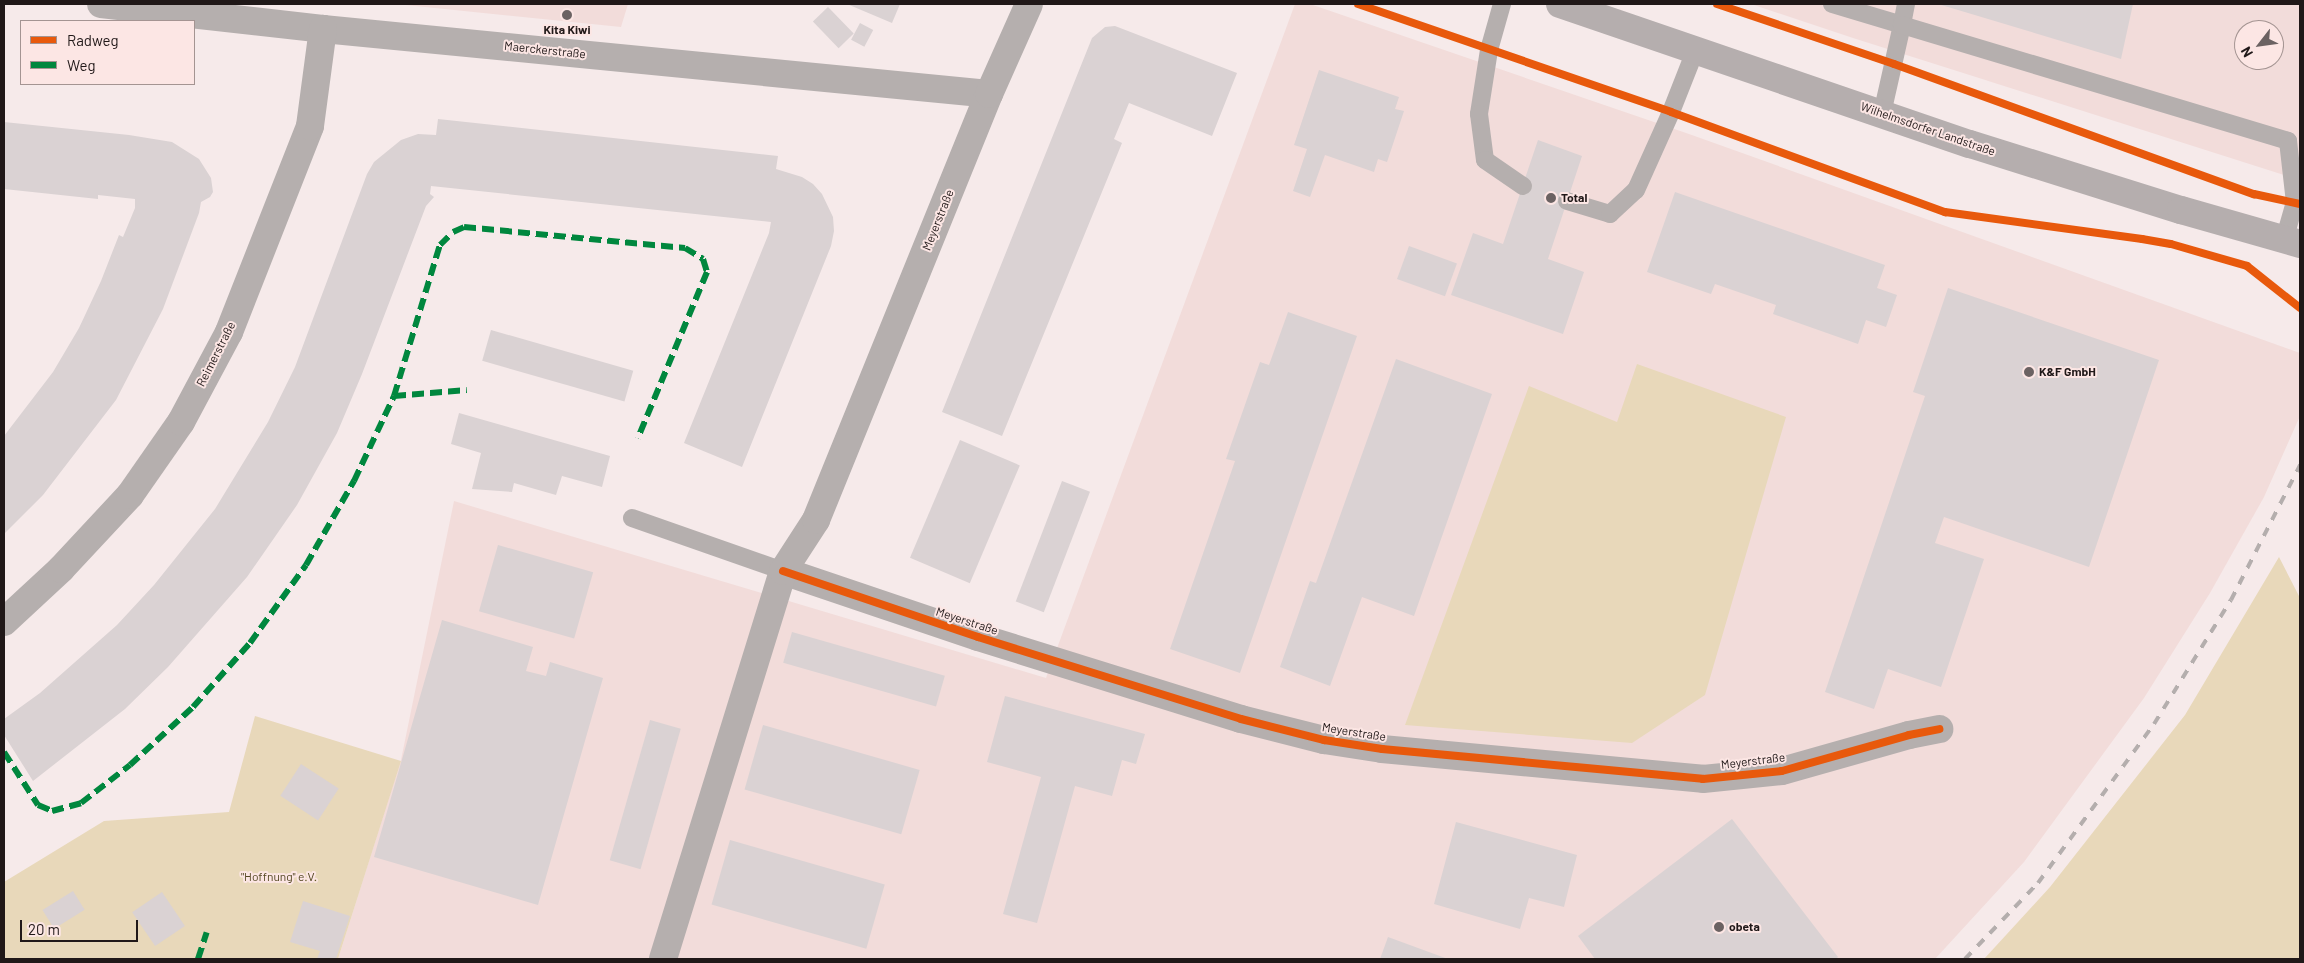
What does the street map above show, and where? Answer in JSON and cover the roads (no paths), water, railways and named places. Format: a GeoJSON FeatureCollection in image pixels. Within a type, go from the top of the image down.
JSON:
{"type":"FeatureCollection","features":[{"type":"Feature","properties":{"kind":"main road","name":"Wilhelmsdorfer Landstraße"},"geometry":{"type":"LineString","coordinates":[[1560,4],[2007,156],[2292,242]]}},
{"type":"Feature","properties":{"kind":"street","name":"Maerckerstraße"},"geometry":{"type":"LineString","coordinates":[[101,4],[324,29],[989,94]]}},
{"type":"Feature","properties":{"kind":"street","name":"Meyerstraße"},"geometry":{"type":"LineString","coordinates":[[663,959],[783,571],[816,520],[989,94],[1029,4]]}},
{"type":"Feature","properties":{"kind":"street","name":"Reimerstraße"},"geometry":{"type":"LineString","coordinates":[[4,622],[62,568],[130,495],[181,422],[229,332],[310,126],[324,29]]}},
{"type":"Feature","properties":{"kind":"street","name":"Meyerstraße"},"geometry":{"type":"LineString","coordinates":[[783,571],[978,637],[1241,719],[1324,740],[1382,749],[1703,778],[1782,771],[1909,735],[1939,730]]}},
{"type":"Feature","properties":{"kind":"lane"},"geometry":{"type":"LineString","coordinates":[[1502,4],[1489,50],[1479,114],[1485,160],[1523,186]]}},
{"type":"Feature","properties":{"kind":"lane"},"geometry":{"type":"LineString","coordinates":[[1832,4],[2288,141],[2295,202],[2292,242]]}},
{"type":"Feature","properties":{"kind":"lane"},"geometry":{"type":"LineString","coordinates":[[1882,114],[1906,4]]}},
{"type":"Feature","properties":{"kind":"lane"},"geometry":{"type":"LineString","coordinates":[[1567,201],[1610,214],[1636,190],[1671,112],[1694,51]]}},
{"type":"Feature","properties":{"kind":"lane"},"geometry":{"type":"LineString","coordinates":[[632,518],[783,571]]}},
{"type":"Feature","properties":{"kind":"railway"},"geometry":{"type":"LineString","coordinates":[[1965,959],[2038,883],[2154,724],[2231,600],[2300,465]]}},
{"type":"Feature","properties":{"kind":"place","name":"Kita Kiwi"},"geometry":{"type":"Point","coordinates":[567,15]}},
{"type":"Feature","properties":{"kind":"place","name":"Total"},"geometry":{"type":"Point","coordinates":[1551,198]}},
{"type":"Feature","properties":{"kind":"place","name":"K&F GmbH"},"geometry":{"type":"Point","coordinates":[2029,372]}},
{"type":"Feature","properties":{"kind":"place","name":"obeta"},"geometry":{"type":"Point","coordinates":[1719,927]}},
{"type":"Feature","properties":{"kind":"park label","name":"\"Hoffnung\" e.V."},"geometry":{"type":"Point","coordinates":[279,877]}}]}
